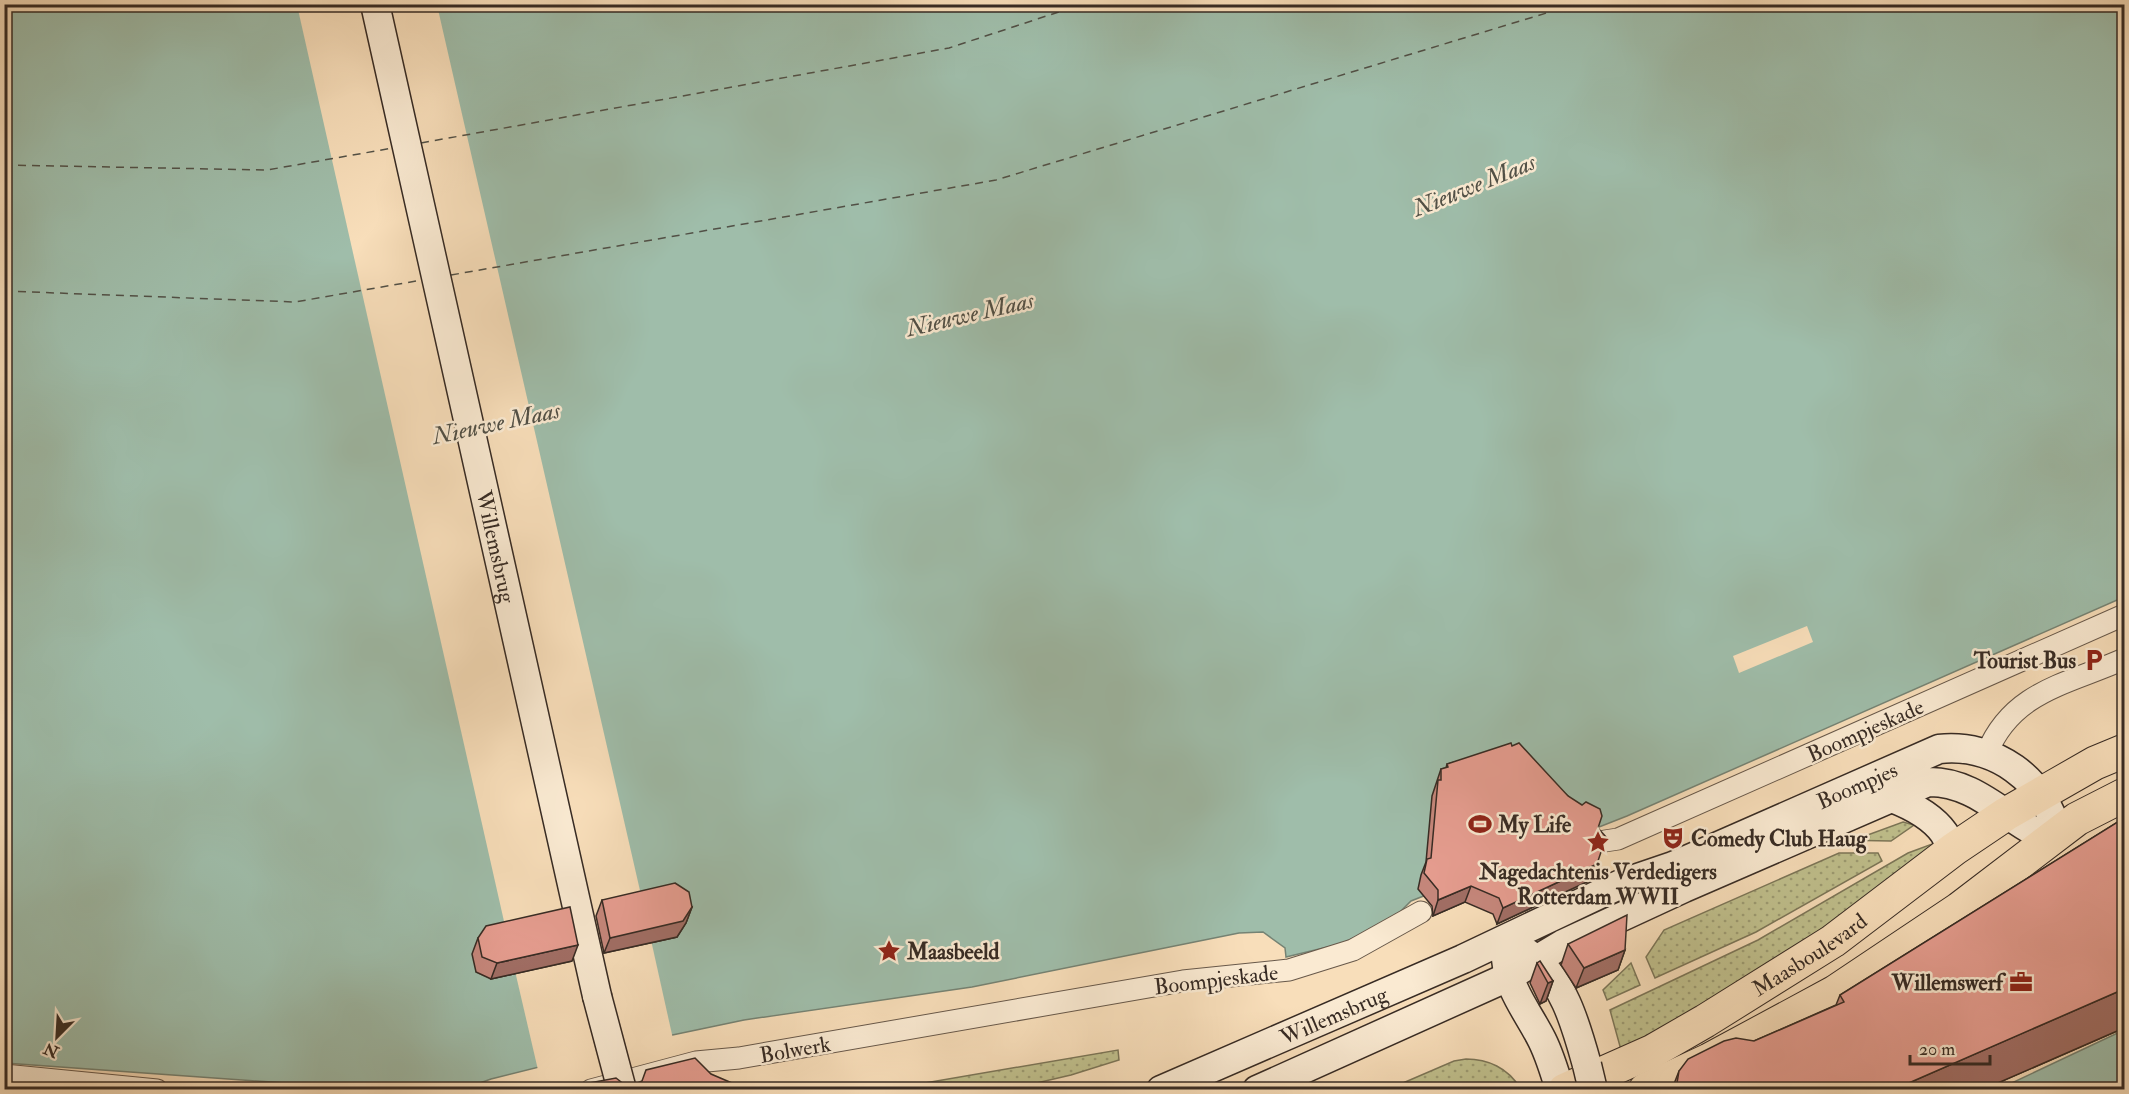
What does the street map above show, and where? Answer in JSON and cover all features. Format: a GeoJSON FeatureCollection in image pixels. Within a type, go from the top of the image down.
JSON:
{"type":"FeatureCollection","features":[{"type":"Feature","properties":{"kind":"main road","name":"Willemsbrug"},"geometry":{"type":"LineString","coordinates":[[375,4],[595,985],[622,1089]]}},
{"type":"Feature","properties":{"kind":"main road","name":"Boompjes"},"geometry":{"type":"LineString","coordinates":[[1505,939],[1623,883],[1673,866],[1940,749],[1959,748],[1987,753],[2010,764],[2038,794],[2053,818],[2057,833],[2047,835],[2035,832],[1987,799],[1948,783],[1928,782],[1684,888],[1535,959]]}},
{"type":"Feature","properties":{"kind":"main road"},"geometry":{"type":"LineString","coordinates":[[2038,794],[2095,763],[2124,751]]}},
{"type":"Feature","properties":{"kind":"main road","name":"Maasboulevard"},"geometry":{"type":"LineString","coordinates":[[1561,1086],[1653,1051],[1704,1022],[1833,941],[1954,849],[2038,794]]}},
{"type":"Feature","properties":{"kind":"main road"},"geometry":{"type":"LineString","coordinates":[[2057,833],[2077,819],[2124,795]]}},
{"type":"Feature","properties":{"kind":"main road","name":"Boompjes"},"geometry":{"type":"LineString","coordinates":[[1892,798],[1909,805],[1933,822],[1943,831],[1954,849]]}},
{"type":"Feature","properties":{"kind":"main road","name":"Maasboulevard"},"geometry":{"type":"LineString","coordinates":[[1645,1089],[1709,1060],[1835,992],[1959,909],[2057,833]]}},
{"type":"Feature","properties":{"kind":"main road","name":"Willemsbrug"},"geometry":{"type":"LineString","coordinates":[[1161,1089],[1505,939]]}},
{"type":"Feature","properties":{"kind":"main road"},"geometry":{"type":"LineString","coordinates":[[1505,939],[1535,959],[1554,982],[1571,1011],[1590,1077]]}},
{"type":"Feature","properties":{"kind":"main road"},"geometry":{"type":"LineString","coordinates":[[1505,939],[1508,977],[1522,1009],[1542,1040],[1561,1086]]}},
{"type":"Feature","properties":{"kind":"main road","name":"Willemsbrug"},"geometry":{"type":"LineString","coordinates":[[1257,1089],[1508,977],[1535,959]]}},
{"type":"Feature","properties":{"kind":"street","name":"Boompjeskade"},"geometry":{"type":"LineString","coordinates":[[1605,841],[1617,838],[1818,752],[2124,615]]}},
{"type":"Feature","properties":{"kind":"street"},"geometry":{"type":"LineString","coordinates":[[1987,753],[1996,732],[2005,719],[2030,699],[2124,659]]}},
{"type":"Feature","properties":{"kind":"street","name":"Boompjeskade"},"geometry":{"type":"LineString","coordinates":[[1000,1014],[1183,981],[1289,970],[1353,950],[1421,912]]}},
{"type":"Feature","properties":{"kind":"street","name":"Bolwerk"},"geometry":{"type":"LineString","coordinates":[[591,1089],[696,1062],[739,1058],[1000,1014]]}},
{"type":"Feature","properties":{"kind":"street"},"geometry":{"type":"LineString","coordinates":[[4,1075],[157,1089]]}},
{"type":"Feature","properties":{"kind":"green space"},"geometry":{"type":"Polygon","coordinates":[[[1903,822],[1914,825],[1891,841],[1837,840],[1825,843],[1824,840],[1834,837],[1865,836],[1903,822]]]}},
{"type":"Feature","properties":{"kind":"green space"},"geometry":{"type":"Polygon","coordinates":[[[1932,844],[1934,846],[1930,855],[1738,986],[1621,1050],[1610,1010],[1758,940],[1908,853],[1932,844]]]}},
{"type":"Feature","properties":{"kind":"green space"},"geometry":{"type":"Polygon","coordinates":[[[1839,853],[1878,853],[1882,861],[1756,932],[1655,978],[1646,957],[1664,930],[1839,853]]]}},
{"type":"Feature","properties":{"kind":"green space"},"geometry":{"type":"Polygon","coordinates":[[[1631,963],[1640,985],[1607,1000],[1603,990],[1631,963]]]}},
{"type":"Feature","properties":{"kind":"green space"},"geometry":{"type":"Polygon","coordinates":[[[1118,1050],[1119,1060],[1071,1075],[1011,1089],[890,1089],[1118,1050]]]}},
{"type":"Feature","properties":{"kind":"green space"},"geometry":{"type":"Polygon","coordinates":[[[1466,1059],[1497,1066],[1510,1075],[1520,1088],[1389,1089],[1454,1061],[1466,1059]]]}},
{"type":"Feature","properties":{"kind":"water","name":"Nieuwe Maas"},"geometry":{"type":"Polygon","coordinates":[[[4,5],[2124,5],[2124,597],[1627,816],[1411,901],[1390,922],[1340,944],[1286,957],[1285,948],[1263,932],[1239,933],[972,987],[744,1020],[639,1042],[491,1079],[480,1083],[475,1089],[370,1089],[5,1063],[4,5]],[[669,899],[481,942],[476,972],[491,979],[677,937],[669,899]]]}},
{"type":"Feature","properties":{"kind":"water"},"geometry":{"type":"Polygon","coordinates":[[[2124,1030],[2124,1089],[1999,1089],[2124,1030]]]}},
{"type":"Feature","properties":{"kind":"pier"},"geometry":{"type":"Polygon","coordinates":[[[297,5],[437,5],[644,908],[508,939],[297,5]]]}},
{"type":"Feature","properties":{"kind":"pier"},"geometry":{"type":"Polygon","coordinates":[[[1807,626],[1813,642],[1739,673],[1733,656],[1807,626]]]}},
{"type":"Feature","properties":{"kind":"pier"},"geometry":{"type":"Polygon","coordinates":[[[651,940],[673,1039],[538,1070],[515,971],[651,940]]]}},
{"type":"Feature","properties":{"kind":"building"},"geometry":{"type":"Polygon","coordinates":[[[1511,743],[1512,746],[1519,743],[1568,796],[1582,805],[1586,802],[1600,809],[1602,816],[1598,828],[1606,837],[1597,864],[1503,908],[1499,898],[1471,886],[1438,900],[1438,890],[1424,873],[1427,859],[1431,858],[1441,769],[1448,767],[1447,764],[1511,743]]]}},
{"type":"Feature","properties":{"kind":"building","name":"Willemswerf"},"geometry":{"type":"Polygon","coordinates":[[[2124,818],[2124,989],[1895,1089],[1676,1089],[1679,1071],[1688,1059],[1724,1041],[1736,1038],[1754,1041],[1844,1002],[1840,995],[2124,818]]]}},
{"type":"Feature","properties":{"kind":"building"},"geometry":{"type":"Polygon","coordinates":[[[675,883],[689,892],[692,907],[683,921],[610,938],[602,900],[675,883]]]}},
{"type":"Feature","properties":{"kind":"building"},"geometry":{"type":"Polygon","coordinates":[[[570,907],[578,945],[497,963],[482,957],[478,938],[486,926],[570,907]]]}},
{"type":"Feature","properties":{"kind":"building"},"geometry":{"type":"Polygon","coordinates":[[[1627,915],[1625,950],[1584,968],[1568,944],[1627,915]]]}},
{"type":"Feature","properties":{"kind":"building"},"geometry":{"type":"Polygon","coordinates":[[[1540,961],[1553,981],[1548,983],[1537,963],[1540,961]]]}},
{"type":"Feature","properties":{"kind":"building"},"geometry":{"type":"Polygon","coordinates":[[[695,1058],[711,1074],[746,1089],[557,1089],[616,1078],[625,1085],[633,1085],[642,1081],[646,1070],[695,1058]]]}},
{"type":"Feature","properties":{"kind":"ferry route"},"geometry":{"type":"LineString","coordinates":[[421,143],[949,48],[1083,4]]}},
{"type":"Feature","properties":{"kind":"ferry route"},"geometry":{"type":"LineString","coordinates":[[451,275],[996,180],[1576,4]]}},
{"type":"Feature","properties":{"kind":"ferry route"},"geometry":{"type":"LineString","coordinates":[[4,165],[267,170],[393,148]]}},
{"type":"Feature","properties":{"kind":"ferry route"},"geometry":{"type":"LineString","coordinates":[[4,291],[295,302],[422,280]]}},
{"type":"Feature","properties":{"kind":"place","name":"Tourist Bus"},"geometry":{"type":"Point","coordinates":[2094,660]}},
{"type":"Feature","properties":{"kind":"place","name":"My Life"},"geometry":{"type":"Point","coordinates":[1480,824]}},
{"type":"Feature","properties":{"kind":"place","name":"Comedy Club Haug"},"geometry":{"type":"Point","coordinates":[1673,838]}},
{"type":"Feature","properties":{"kind":"place","name":"Nagedachtenis Verdedigers Rotterdam WWII"},"geometry":{"type":"Point","coordinates":[1598,842]}},
{"type":"Feature","properties":{"kind":"place","name":"Maasbeeld"},"geometry":{"type":"Point","coordinates":[889,951]}},
{"type":"Feature","properties":{"kind":"place","name":"Willemswerf"},"geometry":{"type":"Point","coordinates":[2021,982]}}]}
